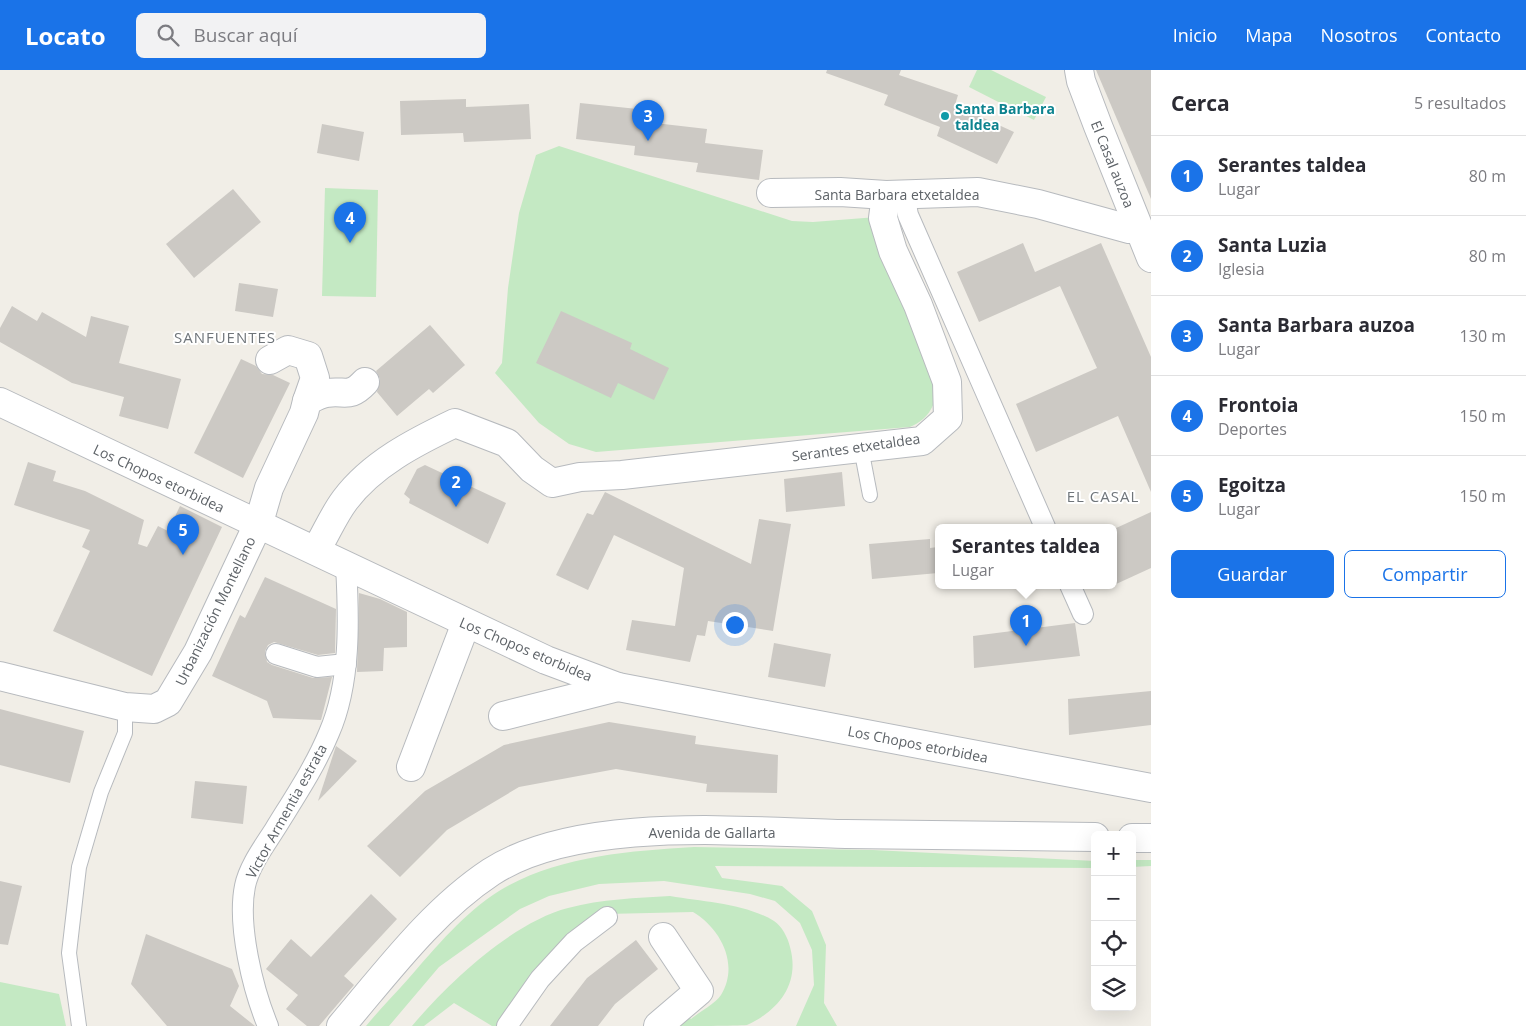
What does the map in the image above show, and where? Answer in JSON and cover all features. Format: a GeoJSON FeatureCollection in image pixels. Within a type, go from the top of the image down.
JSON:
{"type":"FeatureCollection","features":[{"type":"Feature","properties":{"kind":"street","name":"El Casal auzoa"},"geometry":{"type":"LineString","coordinates":[[1079,70],[1081,81],[1098,126],[1151,258]]}},
{"type":"Feature","properties":{"kind":"street","name":"Santa Barbara etxetaldea"},"geometry":{"type":"LineString","coordinates":[[771,193],[840,192],[895,195],[978,192],[1038,204],[1129,229],[1138,228]]}},
{"type":"Feature","properties":{"kind":"street","name":"Serantes etxetaldea"},"geometry":{"type":"LineString","coordinates":[[316,550],[334,515],[365,476],[425,437],[455,422],[507,443],[532,469],[552,483],[580,477],[622,476],[922,441],[948,418],[947,382],[918,305],[893,251],[882,218],[895,195]]}},
{"type":"Feature","properties":{"kind":"street"},"geometry":{"type":"LineString","coordinates":[[895,195],[908,214],[1044,524]]}},
{"type":"Feature","properties":{"kind":"street","name":"Urbanización Montellano"},"geometry":{"type":"LineString","coordinates":[[0,676],[126,707],[154,709],[168,702],[198,652],[257,524],[269,488],[315,378],[308,356],[288,350],[270,360]]}},
{"type":"Feature","properties":{"kind":"street"},"geometry":{"type":"LineString","coordinates":[[307,400],[328,393],[346,394],[358,389],[365,382]]}},
{"type":"Feature","properties":{"kind":"street","name":"Los Chopos etorbidea"},"geometry":{"type":"LineString","coordinates":[[0,402],[546,660],[618,687],[1151,788]]}},
{"type":"Feature","properties":{"kind":"street","name":"Victor Armentia estrata"},"geometry":{"type":"LineString","coordinates":[[268,1026],[262,1012],[245,942],[243,910],[245,884],[263,848],[313,766],[330,732],[346,664],[346,565]]}},
{"type":"Feature","properties":{"kind":"street"},"geometry":{"type":"LineString","coordinates":[[1072,589],[1083,614]]}},
{"type":"Feature","properties":{"kind":"street"},"geometry":{"type":"LineString","coordinates":[[411,767],[466,623]]}},
{"type":"Feature","properties":{"kind":"street"},"geometry":{"type":"LineString","coordinates":[[276,654],[317,667],[346,664]]}},
{"type":"Feature","properties":{"kind":"street"},"geometry":{"type":"LineString","coordinates":[[503,716],[618,687]]}},
{"type":"Feature","properties":{"kind":"street","name":"Avenida de Gallarta"},"geometry":{"type":"LineString","coordinates":[[341,1026],[446,907],[492,871],[530,853],[573,842],[655,830],[1091,837]]}},
{"type":"Feature","properties":{"kind":"street"},"geometry":{"type":"LineString","coordinates":[[1136,838],[1151,838]]}},
{"type":"Feature","properties":{"kind":"street"},"geometry":{"type":"LineString","coordinates":[[507,1026],[540,980],[574,942],[607,917]]}},
{"type":"Feature","properties":{"kind":"street"},"geometry":{"type":"LineString","coordinates":[[658,1026],[700,991],[663,937]]}},
{"type":"Feature","properties":{"kind":"lane"},"geometry":{"type":"LineString","coordinates":[[861,448],[870,495]]}},
{"type":"Feature","properties":{"kind":"lane"},"geometry":{"type":"LineString","coordinates":[[79,1026],[69,953],[80,867],[101,792],[125,733],[126,707]]}},
{"type":"Feature","properties":{"kind":"green space"},"geometry":{"type":"Polygon","coordinates":[[[977,70],[991,70],[1046,97],[1034,120],[969,87],[977,70]]]}},
{"type":"Feature","properties":{"kind":"green space"},"geometry":{"type":"Polygon","coordinates":[[[559,146],[792,221],[813,222],[877,217],[938,390],[929,413],[921,421],[910,427],[596,452],[569,444],[539,423],[495,373],[502,363],[508,288],[519,213],[536,155],[559,146]]]}},
{"type":"Feature","properties":{"kind":"green space"},"geometry":{"type":"Polygon","coordinates":[[[325,188],[378,190],[376,297],[322,296],[325,188]]]}},
{"type":"Feature","properties":{"kind":"green space"},"geometry":{"type":"Polygon","coordinates":[[[694,847],[873,850],[1091,861],[1091,868],[715,866],[722,878],[782,886],[812,911],[826,945],[824,1003],[837,1026],[796,1026],[814,985],[812,950],[800,923],[775,901],[750,894],[664,881],[599,884],[549,896],[520,909],[439,967],[389,1026],[366,1026],[451,931],[499,891],[521,879],[569,863],[619,853],[694,847]]]}},
{"type":"Feature","properties":{"kind":"green space"},"geometry":{"type":"Polygon","coordinates":[[[1136,860],[1151,860],[1151,866],[1136,867],[1136,860]]]}},
{"type":"Feature","properties":{"kind":"green space"},"geometry":{"type":"Polygon","coordinates":[[[670,896],[750,910],[774,921],[780,926],[789,944],[792,972],[785,994],[769,1012],[747,1025],[674,1026],[687,1015],[691,1019],[711,1005],[721,995],[726,983],[728,959],[719,937],[703,919],[693,912],[606,914],[503,1026],[492,1026],[454,1003],[424,1026],[412,1026],[463,973],[504,940],[525,926],[547,915],[568,908],[619,899],[670,896]]]}},
{"type":"Feature","properties":{"kind":"green space"},"geometry":{"type":"Polygon","coordinates":[[[0,982],[59,994],[66,1026],[0,1026],[0,982]]]}},
{"type":"Feature","properties":{"kind":"building","name":"Santa Barbara taldea"},"geometry":{"type":"Polygon","coordinates":[[[827,70],[901,70],[899,75],[958,95],[955,105],[1014,132],[997,164],[937,136],[940,127],[884,105],[888,95],[826,73],[827,70]]]}},
{"type":"Feature","properties":{"kind":"building"},"geometry":{"type":"Polygon","coordinates":[[[1096,70],[1151,70],[1151,199],[1096,70]]]}},
{"type":"Feature","properties":{"kind":"building"},"geometry":{"type":"Polygon","coordinates":[[[466,99],[466,107],[529,104],[531,139],[464,142],[463,133],[401,135],[400,101],[466,99]]]}},
{"type":"Feature","properties":{"kind":"building"},"geometry":{"type":"Polygon","coordinates":[[[580,103],[647,110],[646,122],[707,129],[705,143],[763,150],[759,180],[696,172],[698,163],[634,155],[635,146],[576,139],[580,103]]]}},
{"type":"Feature","properties":{"kind":"building"},"geometry":{"type":"Polygon","coordinates":[[[322,124],[364,132],[359,161],[317,153],[322,124]]]}},
{"type":"Feature","properties":{"kind":"building"},"geometry":{"type":"Polygon","coordinates":[[[233,189],[261,222],[194,278],[166,244],[233,189]]]}},
{"type":"Feature","properties":{"kind":"building"},"geometry":{"type":"Polygon","coordinates":[[[1023,243],[1035,272],[1101,243],[1151,357],[1151,492],[1118,416],[1036,452],[1016,404],[1097,368],[1060,286],[979,322],[957,272],[1023,243]]]}},
{"type":"Feature","properties":{"kind":"building"},"geometry":{"type":"Polygon","coordinates":[[[239,283],[278,289],[273,317],[235,311],[239,283]]]}},
{"type":"Feature","properties":{"kind":"building"},"geometry":{"type":"Polygon","coordinates":[[[12,306],[37,321],[42,312],[86,337],[91,316],[129,326],[119,363],[181,379],[168,429],[119,416],[124,397],[72,383],[0,342],[0,328],[12,306]]]}},
{"type":"Feature","properties":{"kind":"building"},"geometry":{"type":"Polygon","coordinates":[[[561,311],[632,343],[630,349],[669,368],[654,400],[618,383],[611,398],[536,363],[561,311]]]}},
{"type":"Feature","properties":{"kind":"building"},"geometry":{"type":"Polygon","coordinates":[[[430,325],[465,365],[433,393],[429,389],[397,416],[377,392],[380,379],[376,371],[430,325]]]}},
{"type":"Feature","properties":{"kind":"building"},"geometry":{"type":"Polygon","coordinates":[[[241,359],[256,366],[262,374],[273,375],[290,383],[243,478],[194,453],[241,359]]]}},
{"type":"Feature","properties":{"kind":"building"},"geometry":{"type":"Polygon","coordinates":[[[28,462],[56,471],[53,481],[85,491],[144,520],[138,544],[147,547],[158,526],[168,531],[180,506],[222,527],[152,676],[53,631],[90,551],[82,547],[90,530],[14,505],[28,462]]]}},
{"type":"Feature","properties":{"kind":"building"},"geometry":{"type":"Polygon","coordinates":[[[425,465],[506,503],[488,544],[409,503],[410,499],[404,494],[417,469],[425,465]]]}},
{"type":"Feature","properties":{"kind":"building"},"geometry":{"type":"Polygon","coordinates":[[[842,472],[845,506],[786,512],[784,479],[842,472]]]}},
{"type":"Feature","properties":{"kind":"building"},"geometry":{"type":"Polygon","coordinates":[[[605,492],[751,564],[759,519],[791,524],[773,631],[708,621],[705,636],[697,635],[690,662],[626,650],[632,620],[675,626],[684,568],[614,535],[588,590],[556,575],[587,513],[593,515],[605,492]]]}},
{"type":"Feature","properties":{"kind":"building"},"geometry":{"type":"Polygon","coordinates":[[[1151,512],[1151,568],[1117,584],[1117,528],[1151,512]]]}},
{"type":"Feature","properties":{"kind":"building"},"geometry":{"type":"Polygon","coordinates":[[[930,539],[930,548],[935,547],[935,573],[872,579],[869,544],[930,539]]]}},
{"type":"Feature","properties":{"kind":"building"},"geometry":{"type":"Polygon","coordinates":[[[265,577],[336,609],[335,653],[318,655],[274,642],[268,645],[265,651],[267,662],[272,665],[313,678],[332,677],[321,720],[273,718],[267,701],[212,676],[240,615],[245,618],[265,577]]]}},
{"type":"Feature","properties":{"kind":"building"},"geometry":{"type":"Polygon","coordinates":[[[359,593],[380,599],[407,612],[407,647],[384,648],[383,671],[357,672],[359,593]]]}},
{"type":"Feature","properties":{"kind":"building"},"geometry":{"type":"Polygon","coordinates":[[[1075,623],[1080,656],[974,668],[973,636],[1075,623]]]}},
{"type":"Feature","properties":{"kind":"building"},"geometry":{"type":"Polygon","coordinates":[[[774,643],[831,654],[825,687],[768,677],[774,643]]]}},
{"type":"Feature","properties":{"kind":"building"},"geometry":{"type":"Polygon","coordinates":[[[1151,691],[1151,725],[1069,735],[1068,699],[1151,691]]]}},
{"type":"Feature","properties":{"kind":"building"},"geometry":{"type":"Polygon","coordinates":[[[0,709],[84,731],[70,783],[0,765],[0,709]]]}},
{"type":"Feature","properties":{"kind":"building"},"geometry":{"type":"Polygon","coordinates":[[[609,722],[696,736],[695,744],[778,755],[777,793],[706,792],[707,784],[616,769],[519,787],[447,830],[400,877],[367,846],[425,791],[504,745],[609,722]]]}},
{"type":"Feature","properties":{"kind":"building"},"geometry":{"type":"Polygon","coordinates":[[[336,746],[357,761],[318,801],[335,749],[336,746]]]}},
{"type":"Feature","properties":{"kind":"building"},"geometry":{"type":"Polygon","coordinates":[[[195,781],[247,786],[243,824],[191,818],[195,781]]]}},
{"type":"Feature","properties":{"kind":"building"},"geometry":{"type":"Polygon","coordinates":[[[0,881],[22,886],[8,945],[0,944],[0,881]]]}},
{"type":"Feature","properties":{"kind":"building"},"geometry":{"type":"Polygon","coordinates":[[[371,894],[397,919],[344,976],[354,985],[319,1026],[307,1026],[286,1009],[298,995],[266,969],[291,939],[311,957],[371,894]]]}},
{"type":"Feature","properties":{"kind":"building"},"geometry":{"type":"Polygon","coordinates":[[[146,934],[232,969],[239,986],[230,1006],[255,1026],[167,1026],[131,984],[146,934]]]}},
{"type":"Feature","properties":{"kind":"building"},"geometry":{"type":"Polygon","coordinates":[[[636,940],[658,969],[615,1004],[598,1026],[550,1026],[587,978],[636,940]]]}},
{"type":"Feature","properties":{"kind":"place","name":"Santa Barbara taldea"},"geometry":{"type":"Point","coordinates":[945,116]}},
{"type":"Feature","properties":{"kind":"place","name":"Santa Barbara auzoa"},"geometry":{"type":"Point","coordinates":[648,141]}},
{"type":"Feature","properties":{"kind":"place","name":"Frontoia"},"geometry":{"type":"Point","coordinates":[350,243]}},
{"type":"Feature","properties":{"kind":"place","name":"Santa Luzia"},"geometry":{"type":"Point","coordinates":[456,507]}},
{"type":"Feature","properties":{"kind":"place","name":"Egoitza"},"geometry":{"type":"Point","coordinates":[183,555]}},
{"type":"Feature","properties":{"kind":"place","name":"Serantes taldea"},"geometry":{"type":"Point","coordinates":[1026,646]}},
{"type":"Feature","properties":{"kind":"district","name":"SANFUENTES"},"geometry":{"type":"Point","coordinates":[225,337]}},
{"type":"Feature","properties":{"kind":"district","name":"EL CASAL"},"geometry":{"type":"Point","coordinates":[1103,496]}}]}
